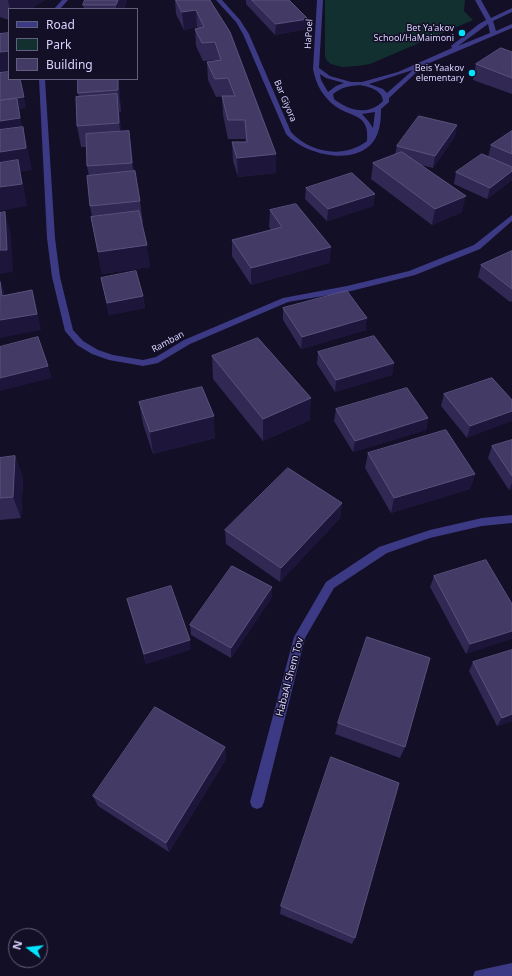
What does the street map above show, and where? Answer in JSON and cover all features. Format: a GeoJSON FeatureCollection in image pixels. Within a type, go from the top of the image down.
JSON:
{"type":"FeatureCollection","features":[{"type":"Feature","properties":{"kind":"street"},"geometry":{"type":"LineString","coordinates":[[58,8],[65,0]]}},
{"type":"Feature","properties":{"kind":"street","name":"Bar Giyora"},"geometry":{"type":"LineString","coordinates":[[219,0],[238,21],[246,34],[292,140],[311,150],[324,153],[350,151],[361,148],[369,142]]}},
{"type":"Feature","properties":{"kind":"street","name":"HaPoel"},"geometry":{"type":"LineString","coordinates":[[320,0],[316,69],[319,84],[338,107],[353,111]]}},
{"type":"Feature","properties":{"kind":"street"},"geometry":{"type":"LineString","coordinates":[[478,0],[480,7],[493,29],[493,35]]}},
{"type":"Feature","properties":{"kind":"street"},"geometry":{"type":"LineString","coordinates":[[448,52],[474,29],[489,20],[512,10]]}},
{"type":"Feature","properties":{"kind":"street"},"geometry":{"type":"LineString","coordinates":[[363,84],[385,78],[424,63],[512,26]]}},
{"type":"Feature","properties":{"kind":"street"},"geometry":{"type":"LineString","coordinates":[[353,111],[370,111],[384,106],[387,101],[387,97],[424,63]]}},
{"type":"Feature","properties":{"kind":"street"},"geometry":{"type":"LineString","coordinates":[[316,69],[328,77],[354,84]]}},
{"type":"Feature","properties":{"kind":"street","name":"Ramban"},"geometry":{"type":"LineString","coordinates":[[42,80],[51,238],[56,277],[69,331],[80,342],[95,352],[112,358],[143,363],[158,360],[187,342],[286,300],[347,289],[412,273],[477,247],[512,217]]}},
{"type":"Feature","properties":{"kind":"street"},"geometry":{"type":"LineString","coordinates":[[331,99],[330,94],[338,87],[354,84],[363,84],[379,88],[387,97]]}},
{"type":"Feature","properties":{"kind":"street"},"geometry":{"type":"LineString","coordinates":[[369,142],[376,131],[378,109]]}},
{"type":"Feature","properties":{"kind":"street"},"geometry":{"type":"LineString","coordinates":[[353,111],[363,118],[369,126],[371,133],[369,142]]}},
{"type":"Feature","properties":{"kind":"street","name":"HabaAl Shem Tov"},"geometry":{"type":"LineString","coordinates":[[257,802],[300,637],[330,585],[383,550],[430,534],[482,522],[512,519]]}},
{"type":"Feature","properties":{"kind":"street"},"geometry":{"type":"LineString","coordinates":[[480,976],[512,970]]}},
{"type":"Feature","properties":{"kind":"green space"},"geometry":{"type":"Polygon","coordinates":[[[325,0],[465,0],[464,11],[473,20],[370,64],[342,67],[331,64],[327,61],[325,56],[325,0]]]}},
{"type":"Feature","properties":{"kind":"building"},"geometry":{"type":"Polygon","coordinates":[[[85,0],[118,0],[116,5],[83,5],[85,0]]]}},
{"type":"Feature","properties":{"kind":"building"},"geometry":{"type":"Polygon","coordinates":[[[176,0],[210,0],[230,32],[276,154],[237,158],[232,142],[247,142],[245,120],[228,120],[222,96],[235,96],[228,78],[215,79],[207,62],[221,60],[215,42],[202,43],[195,29],[204,27],[196,10],[182,12],[176,0]]]}},
{"type":"Feature","properties":{"kind":"building"},"geometry":{"type":"Polygon","coordinates":[[[252,0],[289,0],[308,19],[276,24],[252,0]]]}},
{"type":"Feature","properties":{"kind":"building"},"geometry":{"type":"Polygon","coordinates":[[[8,33],[8,51],[0,52],[0,34],[8,33]]]}},
{"type":"Feature","properties":{"kind":"building"},"geometry":{"type":"Polygon","coordinates":[[[501,48],[512,52],[512,78],[476,64],[501,48]]]}},
{"type":"Feature","properties":{"kind":"building"},"geometry":{"type":"Polygon","coordinates":[[[8,72],[8,80],[20,80],[24,97],[0,100],[0,73],[8,72]]]}},
{"type":"Feature","properties":{"kind":"building"},"geometry":{"type":"Polygon","coordinates":[[[78,80],[118,80],[118,90],[78,93],[78,80]]]}},
{"type":"Feature","properties":{"kind":"building"},"geometry":{"type":"Polygon","coordinates":[[[117,94],[119,123],[77,126],[76,97],[117,94]]]}},
{"type":"Feature","properties":{"kind":"building"},"geometry":{"type":"Polygon","coordinates":[[[17,99],[20,118],[0,121],[0,101],[17,99]]]}},
{"type":"Feature","properties":{"kind":"building"},"geometry":{"type":"Polygon","coordinates":[[[419,116],[457,125],[435,156],[397,146],[419,116]]]}},
{"type":"Feature","properties":{"kind":"building"},"geometry":{"type":"Polygon","coordinates":[[[23,127],[26,148],[0,152],[0,130],[23,127]]]}},
{"type":"Feature","properties":{"kind":"building"},"geometry":{"type":"Polygon","coordinates":[[[129,131],[132,163],[87,166],[86,134],[129,131]]]}},
{"type":"Feature","properties":{"kind":"building"},"geometry":{"type":"Polygon","coordinates":[[[512,131],[512,154],[491,145],[512,131]]]}},
{"type":"Feature","properties":{"kind":"building"},"geometry":{"type":"Polygon","coordinates":[[[402,152],[466,196],[435,209],[373,163],[402,152]]]}},
{"type":"Feature","properties":{"kind":"building"},"geometry":{"type":"Polygon","coordinates":[[[482,154],[512,167],[512,171],[490,188],[456,172],[482,154]]]}},
{"type":"Feature","properties":{"kind":"building"},"geometry":{"type":"Polygon","coordinates":[[[18,160],[22,184],[0,187],[0,163],[18,160]]]}},
{"type":"Feature","properties":{"kind":"building"},"geometry":{"type":"Polygon","coordinates":[[[135,171],[140,201],[90,206],[87,176],[135,171]]]}},
{"type":"Feature","properties":{"kind":"building"},"geometry":{"type":"Polygon","coordinates":[[[352,173],[375,194],[328,209],[306,188],[352,173]]]}},
{"type":"Feature","properties":{"kind":"building"},"geometry":{"type":"Polygon","coordinates":[[[296,204],[331,247],[251,268],[232,240],[282,227],[270,210],[296,204]]]}},
{"type":"Feature","properties":{"kind":"building"},"geometry":{"type":"Polygon","coordinates":[[[139,211],[147,245],[98,252],[91,217],[139,211]]]}},
{"type":"Feature","properties":{"kind":"building"},"geometry":{"type":"Polygon","coordinates":[[[5,212],[7,250],[0,250],[0,213],[5,212]]]}},
{"type":"Feature","properties":{"kind":"building"},"geometry":{"type":"Polygon","coordinates":[[[512,251],[512,289],[481,265],[512,251]]]}},
{"type":"Feature","properties":{"kind":"building"},"geometry":{"type":"Polygon","coordinates":[[[136,271],[143,296],[107,303],[101,278],[136,271]]]}},
{"type":"Feature","properties":{"kind":"building"},"geometry":{"type":"Polygon","coordinates":[[[0,282],[2,296],[32,290],[37,314],[0,320],[0,282]]]}},
{"type":"Feature","properties":{"kind":"building"},"geometry":{"type":"Polygon","coordinates":[[[347,291],[367,318],[302,337],[283,308],[347,291]]]}},
{"type":"Feature","properties":{"kind":"building"},"geometry":{"type":"Polygon","coordinates":[[[374,336],[394,363],[336,380],[318,352],[374,336]]]}},
{"type":"Feature","properties":{"kind":"building"},"geometry":{"type":"Polygon","coordinates":[[[38,337],[48,366],[0,378],[0,347],[38,337]]]}},
{"type":"Feature","properties":{"kind":"building"},"geometry":{"type":"Polygon","coordinates":[[[258,338],[311,398],[263,419],[212,356],[258,338]]]}},
{"type":"Feature","properties":{"kind":"building"},"geometry":{"type":"Polygon","coordinates":[[[492,378],[512,400],[512,411],[470,426],[444,394],[492,378]]]}},
{"type":"Feature","properties":{"kind":"building"},"geometry":{"type":"Polygon","coordinates":[[[202,387],[214,416],[150,432],[139,402],[202,387]]]}},
{"type":"Feature","properties":{"kind":"building"},"geometry":{"type":"Polygon","coordinates":[[[407,388],[428,418],[355,441],[336,409],[407,388]]]}},
{"type":"Feature","properties":{"kind":"building"},"geometry":{"type":"Polygon","coordinates":[[[446,430],[475,474],[394,498],[368,453],[446,430]]]}},
{"type":"Feature","properties":{"kind":"building"},"geometry":{"type":"Polygon","coordinates":[[[512,440],[512,476],[492,446],[512,440]]]}},
{"type":"Feature","properties":{"kind":"building"},"geometry":{"type":"Polygon","coordinates":[[[15,456],[13,497],[0,498],[0,458],[15,456]]]}},
{"type":"Feature","properties":{"kind":"building"},"geometry":{"type":"Polygon","coordinates":[[[288,468],[342,503],[281,568],[225,530],[288,468]]]}},
{"type":"Feature","properties":{"kind":"building"},"geometry":{"type":"Polygon","coordinates":[[[486,560],[512,604],[512,631],[470,644],[434,576],[486,560]]]}},
{"type":"Feature","properties":{"kind":"building"},"geometry":{"type":"Polygon","coordinates":[[[232,566],[272,587],[231,648],[190,625],[232,566]]]}},
{"type":"Feature","properties":{"kind":"building"},"geometry":{"type":"Polygon","coordinates":[[[171,586],[190,640],[144,654],[127,599],[171,586]]]}},
{"type":"Feature","properties":{"kind":"building"},"geometry":{"type":"Polygon","coordinates":[[[367,637],[430,658],[405,747],[338,723],[367,637]]]}},
{"type":"Feature","properties":{"kind":"building"},"geometry":{"type":"Polygon","coordinates":[[[512,650],[512,714],[502,718],[473,662],[512,650]]]}},
{"type":"Feature","properties":{"kind":"building"},"geometry":{"type":"Polygon","coordinates":[[[155,707],[225,747],[166,843],[93,796],[155,707]]]}},
{"type":"Feature","properties":{"kind":"building"},"geometry":{"type":"Polygon","coordinates":[[[331,757],[399,783],[355,938],[281,906],[331,757]]]}},
{"type":"Feature","properties":{"kind":"place","name":"Bet Ya'akov School/HaMaimoni"},"geometry":{"type":"Point","coordinates":[462,33]}},
{"type":"Feature","properties":{"kind":"place","name":"Beis Yaakov elementary"},"geometry":{"type":"Point","coordinates":[472,73]}}]}
